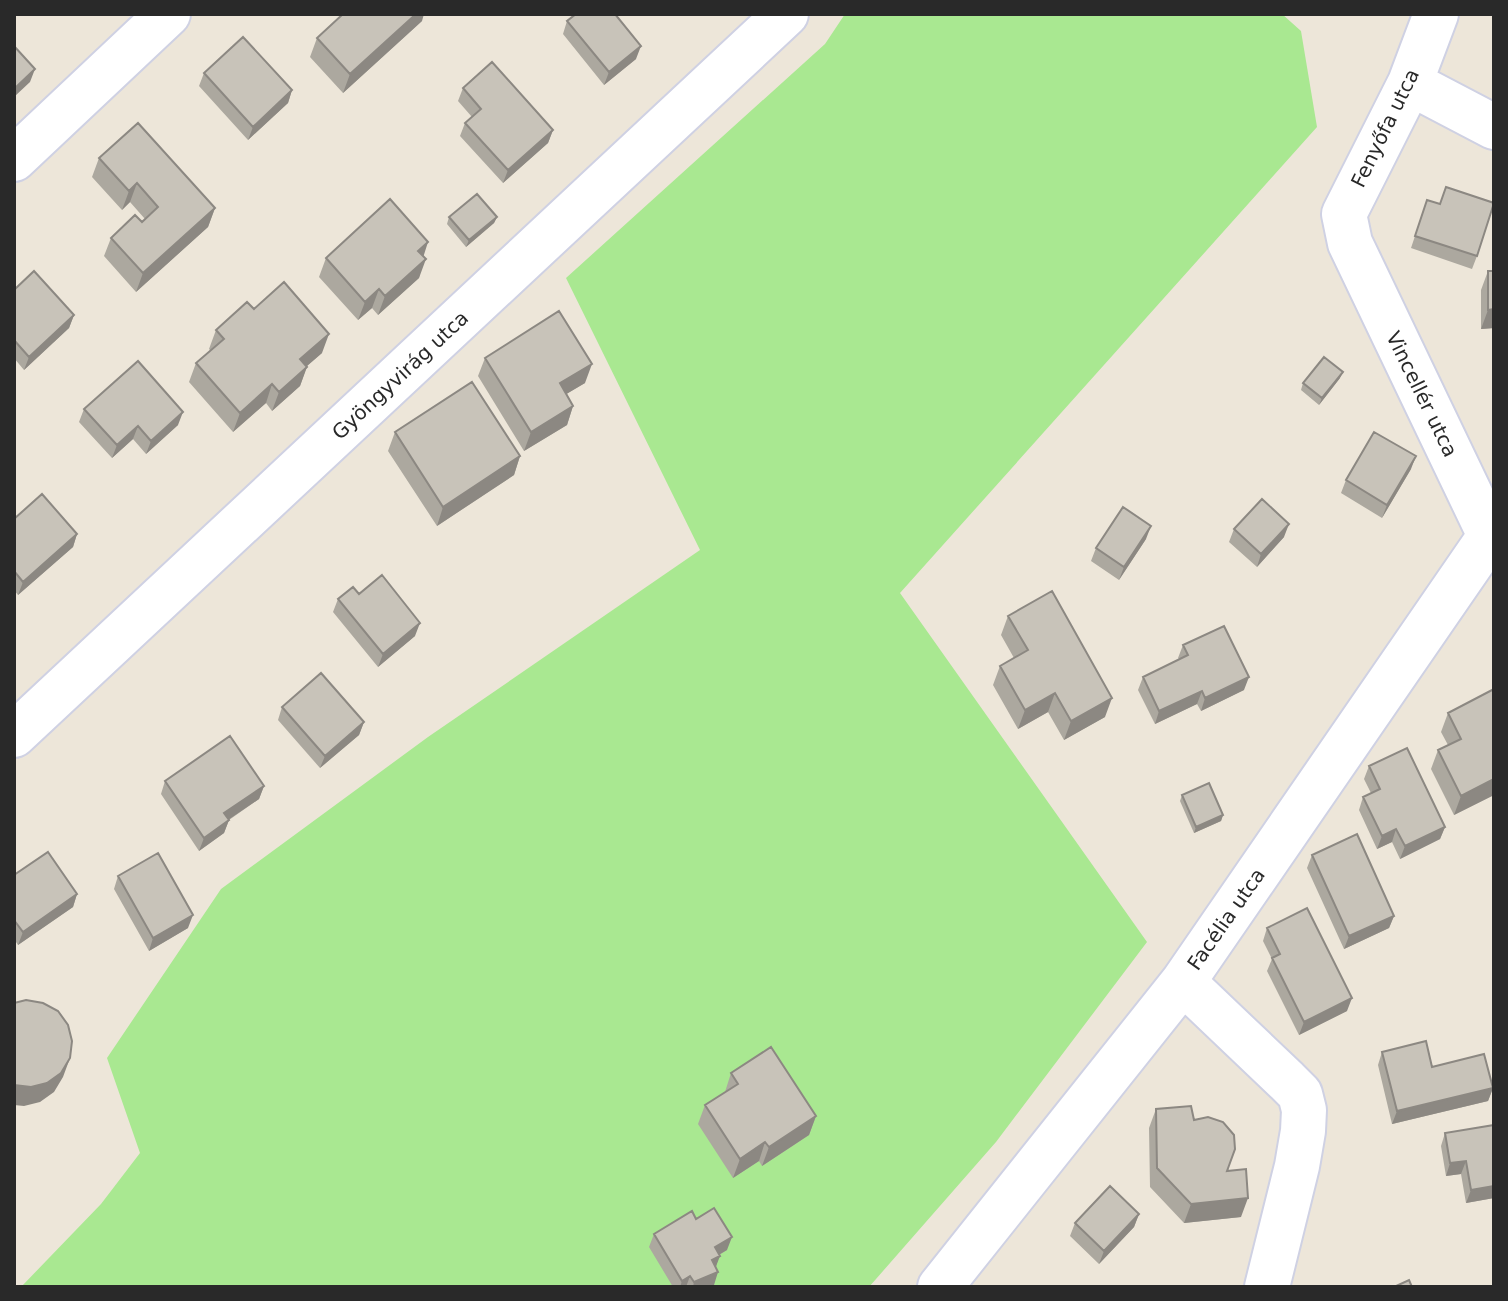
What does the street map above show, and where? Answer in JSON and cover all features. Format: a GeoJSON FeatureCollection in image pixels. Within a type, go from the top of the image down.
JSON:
{"type":"FeatureCollection","features":[{"type":"Feature","properties":{"kind":"street"},"geometry":{"type":"LineString","coordinates":[[14,159],[168,14]]}},
{"type":"Feature","properties":{"kind":"street","name":"Gyöngyvirág utca"},"geometry":{"type":"LineString","coordinates":[[14,735],[786,14]]}},
{"type":"Feature","properties":{"kind":"street","name":"Fenyőfa utca"},"geometry":{"type":"LineString","coordinates":[[1350,243],[1344,214],[1410,83],[1436,14]]}},
{"type":"Feature","properties":{"kind":"street"},"geometry":{"type":"LineString","coordinates":[[1410,83],[1494,127]]}},
{"type":"Feature","properties":{"kind":"street","name":"Vincellér utca"},"geometry":{"type":"LineString","coordinates":[[1350,243],[1492,540]]}},
{"type":"Feature","properties":{"kind":"street","name":"Facélia utca"},"geometry":{"type":"LineString","coordinates":[[940,1287],[1183,982],[1492,540]]}},
{"type":"Feature","properties":{"kind":"street"},"geometry":{"type":"LineString","coordinates":[[1183,982],[1300,1094],[1303,1131],[1267,1287]]}},
{"type":"Feature","properties":{"kind":"green space"},"geometry":{"type":"Polygon","coordinates":[[[845,14],[1282,14],[1301,31],[1317,127],[900,593],[1147,942],[996,1142],[869,1287],[21,1287],[101,1204],[140,1153],[107,1058],[221,889],[428,737],[700,550],[566,278],[825,44],[845,14]]]}},
{"type":"Feature","properties":{"kind":"building"},"geometry":{"type":"Polygon","coordinates":[[[343,14],[416,14],[350,74],[317,38],[343,14]]]}},
{"type":"Feature","properties":{"kind":"building"},"geometry":{"type":"Polygon","coordinates":[[[576,14],[615,14],[641,46],[609,72],[567,21],[576,14]]]}},
{"type":"Feature","properties":{"kind":"building"},"geometry":{"type":"Polygon","coordinates":[[[243,37],[292,90],[253,127],[204,73],[243,37]]]}},
{"type":"Feature","properties":{"kind":"building"},"geometry":{"type":"Polygon","coordinates":[[[14,46],[35,69],[14,89],[14,46]]]}},
{"type":"Feature","properties":{"kind":"building"},"geometry":{"type":"Polygon","coordinates":[[[492,62],[553,130],[508,170],[465,123],[481,109],[463,88],[492,62]]]}},
{"type":"Feature","properties":{"kind":"building"},"geometry":{"type":"Polygon","coordinates":[[[138,123],[215,208],[143,273],[111,238],[135,215],[142,222],[158,207],[137,183],[129,191],[99,158],[138,123]]]}},
{"type":"Feature","properties":{"kind":"building"},"geometry":{"type":"Polygon","coordinates":[[[1446,187],[1494,203],[1477,256],[1415,236],[1427,200],[1440,204],[1446,187]]]}},
{"type":"Feature","properties":{"kind":"building"},"geometry":{"type":"Polygon","coordinates":[[[477,194],[497,217],[469,240],[449,217],[477,194]]]}},
{"type":"Feature","properties":{"kind":"building"},"geometry":{"type":"Polygon","coordinates":[[[390,199],[428,242],[418,251],[426,259],[385,296],[379,289],[365,302],[326,258],[390,199]]]}},
{"type":"Feature","properties":{"kind":"building"},"geometry":{"type":"Polygon","coordinates":[[[34,271],[74,315],[29,357],[14,340],[14,290],[34,271]]]}},
{"type":"Feature","properties":{"kind":"building"},"geometry":{"type":"Polygon","coordinates":[[[1488,271],[1494,271],[1494,309],[1488,310],[1488,271]]]}},
{"type":"Feature","properties":{"kind":"building"},"geometry":{"type":"Polygon","coordinates":[[[284,282],[329,334],[300,359],[307,367],[279,392],[272,384],[240,413],[196,363],[224,339],[216,330],[247,302],[254,309],[284,282]]]}},
{"type":"Feature","properties":{"kind":"building"},"geometry":{"type":"Polygon","coordinates":[[[559,311],[592,364],[560,383],[573,406],[531,432],[485,358],[559,311]]]}},
{"type":"Feature","properties":{"kind":"building"},"geometry":{"type":"Polygon","coordinates":[[[1324,357],[1343,372],[1322,398],[1303,383],[1324,357]]]}},
{"type":"Feature","properties":{"kind":"building"},"geometry":{"type":"Polygon","coordinates":[[[138,361],[183,412],[151,441],[138,426],[117,445],[84,409],[138,361]]]}},
{"type":"Feature","properties":{"kind":"building"},"geometry":{"type":"Polygon","coordinates":[[[472,382],[520,456],[443,507],[395,432],[472,382]]]}},
{"type":"Feature","properties":{"kind":"building"},"geometry":{"type":"Polygon","coordinates":[[[1374,432],[1416,456],[1387,505],[1346,480],[1374,432]]]}},
{"type":"Feature","properties":{"kind":"building"},"geometry":{"type":"Polygon","coordinates":[[[42,494],[77,534],[23,582],[14,571],[14,519],[42,494]]]}},
{"type":"Feature","properties":{"kind":"building"},"geometry":{"type":"Polygon","coordinates":[[[1262,499],[1289,524],[1261,554],[1234,529],[1262,499]]]}},
{"type":"Feature","properties":{"kind":"building"},"geometry":{"type":"Polygon","coordinates":[[[1123,507],[1151,526],[1124,567],[1096,548],[1123,507]]]}},
{"type":"Feature","properties":{"kind":"building"},"geometry":{"type":"Polygon","coordinates":[[[382,575],[420,623],[383,654],[338,599],[353,587],[359,594],[382,575]]]}},
{"type":"Feature","properties":{"kind":"building"},"geometry":{"type":"Polygon","coordinates":[[[1052,591],[1112,698],[1071,721],[1055,693],[1025,710],[1000,666],[1028,650],[1008,616],[1052,591]]]}},
{"type":"Feature","properties":{"kind":"building"},"geometry":{"type":"Polygon","coordinates":[[[1224,626],[1249,677],[1205,698],[1202,691],[1159,711],[1143,677],[1188,655],[1183,645],[1224,626]]]}},
{"type":"Feature","properties":{"kind":"building"},"geometry":{"type":"Polygon","coordinates":[[[321,673],[364,722],[325,756],[282,707],[321,673]]]}},
{"type":"Feature","properties":{"kind":"building"},"geometry":{"type":"Polygon","coordinates":[[[1494,689],[1494,779],[1461,796],[1438,750],[1461,739],[1448,713],[1494,689]]]}},
{"type":"Feature","properties":{"kind":"building"},"geometry":{"type":"Polygon","coordinates":[[[230,736],[264,786],[224,813],[229,820],[204,838],[165,781],[230,736]]]}},
{"type":"Feature","properties":{"kind":"building"},"geometry":{"type":"Polygon","coordinates":[[[1407,748],[1445,827],[1405,846],[1396,829],[1382,836],[1363,797],[1380,789],[1369,766],[1407,748]]]}},
{"type":"Feature","properties":{"kind":"building"},"geometry":{"type":"Polygon","coordinates":[[[1209,783],[1223,815],[1196,827],[1182,795],[1209,783]]]}},
{"type":"Feature","properties":{"kind":"building"},"geometry":{"type":"Polygon","coordinates":[[[1357,834],[1394,916],[1349,936],[1312,855],[1357,834]]]}},
{"type":"Feature","properties":{"kind":"building"},"geometry":{"type":"Polygon","coordinates":[[[48,852],[77,894],[23,932],[14,920],[14,875],[48,852]]]}},
{"type":"Feature","properties":{"kind":"building"},"geometry":{"type":"Polygon","coordinates":[[[158,853],[193,915],[153,938],[118,876],[158,853]]]}},
{"type":"Feature","properties":{"kind":"building"},"geometry":{"type":"Polygon","coordinates":[[[1307,908],[1352,998],[1304,1022],[1272,958],[1280,954],[1267,928],[1307,908]]]}},
{"type":"Feature","properties":{"kind":"building"},"geometry":{"type":"Polygon","coordinates":[[[26,1000],[43,1003],[58,1011],[68,1025],[72,1041],[70,1058],[61,1073],[47,1083],[31,1087],[14,1085],[14,1003],[26,1000]]]}},
{"type":"Feature","properties":{"kind":"building"},"geometry":{"type":"Polygon","coordinates":[[[1426,1041],[1432,1067],[1484,1054],[1493,1088],[1397,1111],[1382,1052],[1426,1041]]]}},
{"type":"Feature","properties":{"kind":"building"},"geometry":{"type":"Polygon","coordinates":[[[771,1047],[816,1116],[769,1147],[765,1142],[740,1159],[705,1105],[738,1084],[731,1073],[771,1047]]]}},
{"type":"Feature","properties":{"kind":"building"},"geometry":{"type":"Polygon","coordinates":[[[1191,1106],[1194,1120],[1208,1117],[1223,1122],[1234,1135],[1235,1149],[1227,1171],[1246,1169],[1248,1198],[1191,1204],[1157,1168],[1156,1109],[1191,1106]]]}},
{"type":"Feature","properties":{"kind":"building"},"geometry":{"type":"Polygon","coordinates":[[[1494,1125],[1494,1186],[1471,1190],[1466,1161],[1450,1163],[1445,1133],[1494,1125]]]}},
{"type":"Feature","properties":{"kind":"building"},"geometry":{"type":"Polygon","coordinates":[[[1110,1186],[1139,1214],[1104,1251],[1075,1223],[1110,1186]]]}},
{"type":"Feature","properties":{"kind":"building"},"geometry":{"type":"Polygon","coordinates":[[[714,1208],[732,1237],[715,1247],[720,1256],[712,1260],[718,1272],[694,1282],[690,1276],[682,1281],[654,1234],[692,1211],[696,1219],[714,1208]]]}},
{"type":"Feature","properties":{"kind":"building"},"geometry":{"type":"Polygon","coordinates":[[[1409,1280],[1412,1287],[1394,1287],[1409,1280]]]}}]}
